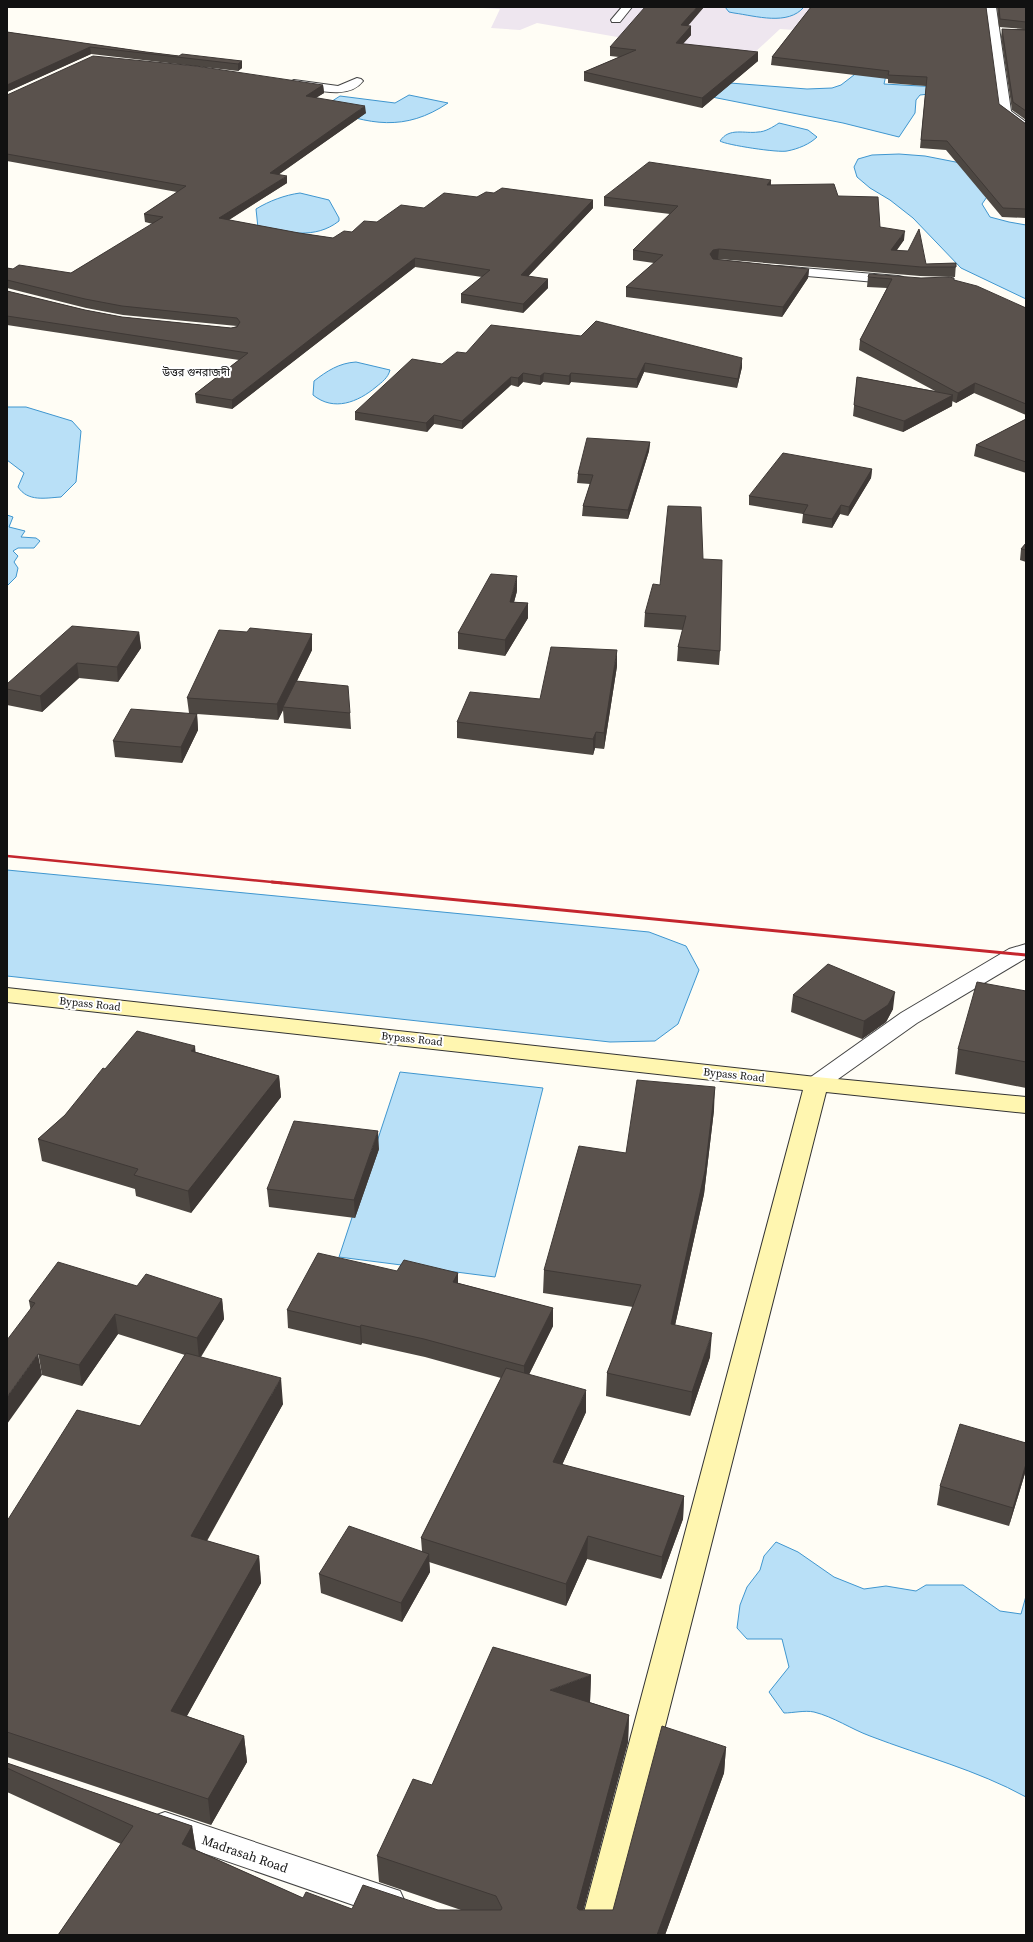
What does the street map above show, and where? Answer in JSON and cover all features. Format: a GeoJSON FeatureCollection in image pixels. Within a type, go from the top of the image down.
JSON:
{"type":"FeatureCollection","features":[{"type":"Feature","properties":{"kind":"street"},"geometry":{"type":"LineString","coordinates":[[616,20],[627,7]]}},
{"type":"Feature","properties":{"kind":"street"},"geometry":{"type":"LineString","coordinates":[[991,7],[1005,112],[1026,128]]}},
{"type":"Feature","properties":{"kind":"street"},"geometry":{"type":"LineString","coordinates":[[993,31],[1006,32]]}},
{"type":"Feature","properties":{"kind":"street"},"geometry":{"type":"LineString","coordinates":[[283,81],[330,89],[345,88],[357,81]]}},
{"type":"Feature","properties":{"kind":"street"},"geometry":{"type":"LineString","coordinates":[[763,269],[912,281]]}},
{"type":"Feature","properties":{"kind":"street"},"geometry":{"type":"LineString","coordinates":[[595,1935],[816,1084],[909,1018],[1017,954],[1026,951]]}},
{"type":"Feature","properties":{"kind":"street","name":"Bypass Road"},"geometry":{"type":"LineString","coordinates":[[7,995],[816,1084],[1026,1105]]}},
{"type":"Feature","properties":{"kind":"street","name":"Madrasah Road"},"geometry":{"type":"LineString","coordinates":[[136,1816],[416,1912]]}},
{"type":"Feature","properties":{"kind":"shaded area"},"geometry":{"type":"Polygon","coordinates":[[[465,7],[980,7],[981,43],[780,29],[752,55],[623,38],[537,23],[520,30],[491,28],[500,9],[465,7]]]}},
{"type":"Feature","properties":{"kind":"water"},"geometry":{"type":"Polygon","coordinates":[[[725,7],[804,7],[797,13],[789,16],[771,18],[729,12],[725,7]]]}},
{"type":"Feature","properties":{"kind":"water"},"geometry":{"type":"Polygon","coordinates":[[[863,68],[886,75],[884,84],[975,89],[920,95],[916,100],[915,113],[899,137],[843,123],[702,95],[717,82],[807,89],[832,88],[841,85],[863,68]]]}},
{"type":"Feature","properties":{"kind":"water"},"geometry":{"type":"Polygon","coordinates":[[[409,95],[448,103],[417,118],[402,122],[387,123],[356,118],[323,107],[340,96],[395,103],[409,95]]]}},
{"type":"Feature","properties":{"kind":"water"},"geometry":{"type":"Polygon","coordinates":[[[779,123],[808,130],[817,137],[799,148],[787,151],[764,150],[720,141],[728,134],[738,132],[761,132],[779,123]]]}},
{"type":"Feature","properties":{"kind":"water"},"geometry":{"type":"Polygon","coordinates":[[[899,154],[925,156],[981,167],[996,184],[982,204],[990,217],[1026,225],[1026,299],[961,268],[913,218],[857,177],[854,167],[858,159],[872,155],[899,154]]]}},
{"type":"Feature","properties":{"kind":"water"},"geometry":{"type":"Polygon","coordinates":[[[300,193],[329,200],[339,218],[339,221],[330,227],[310,233],[290,233],[258,228],[256,209],[277,199],[300,193]]]}},
{"type":"Feature","properties":{"kind":"water"},"geometry":{"type":"Polygon","coordinates":[[[356,362],[390,370],[386,378],[369,392],[354,401],[337,404],[329,403],[313,395],[314,381],[334,368],[344,364],[356,362]]]}},
{"type":"Feature","properties":{"kind":"water"},"geometry":{"type":"Polygon","coordinates":[[[7,407],[26,407],[72,421],[81,431],[76,482],[61,497],[32,497],[22,492],[18,487],[24,473],[7,460],[7,407]]]}},
{"type":"Feature","properties":{"kind":"water"},"geometry":{"type":"Polygon","coordinates":[[[7,515],[13,517],[9,527],[25,531],[21,537],[36,538],[40,541],[34,548],[18,548],[13,551],[18,556],[14,562],[18,568],[16,577],[7,586],[7,515]]]}},
{"type":"Feature","properties":{"kind":"water"},"geometry":{"type":"Polygon","coordinates":[[[7,870],[649,932],[686,946],[699,970],[678,1024],[655,1041],[610,1042],[7,976],[7,870]]]}},
{"type":"Feature","properties":{"kind":"water"},"geometry":{"type":"Polygon","coordinates":[[[400,1072],[543,1088],[495,1277],[339,1257],[400,1072]]]}},
{"type":"Feature","properties":{"kind":"water"},"geometry":{"type":"Polygon","coordinates":[[[776,1542],[798,1552],[834,1577],[864,1589],[886,1586],[916,1591],[926,1585],[963,1585],[1000,1611],[1021,1614],[1026,1596],[1026,1797],[1007,1787],[969,1771],[870,1736],[821,1714],[807,1711],[784,1713],[769,1692],[789,1667],[782,1639],[747,1639],[737,1628],[740,1605],[747,1587],[760,1570],[764,1556],[776,1542]]]}},
{"type":"Feature","properties":{"kind":"building"},"geometry":{"type":"Polygon","coordinates":[[[645,7],[697,7],[681,25],[691,26],[676,43],[758,52],[702,98],[584,72],[636,50],[610,47],[645,7]]]}},
{"type":"Feature","properties":{"kind":"building"},"geometry":{"type":"Polygon","coordinates":[[[811,7],[986,7],[999,104],[1026,124],[1026,209],[1003,208],[947,141],[921,140],[927,77],[888,75],[889,71],[772,57],[811,7]]]}},
{"type":"Feature","properties":{"kind":"building"},"geometry":{"type":"Polygon","coordinates":[[[999,7],[1026,7],[1026,22],[1000,19],[999,7]]]}},
{"type":"Feature","properties":{"kind":"building"},"geometry":{"type":"Polygon","coordinates":[[[1002,29],[1026,30],[1026,111],[1013,102],[1002,29]]]}},
{"type":"Feature","properties":{"kind":"building"},"geometry":{"type":"Polygon","coordinates":[[[7,32],[146,52],[179,56],[182,54],[242,61],[238,64],[90,47],[7,85],[7,32]]]}},
{"type":"Feature","properties":{"kind":"building"},"geometry":{"type":"Polygon","coordinates":[[[93,56],[196,66],[323,85],[306,96],[365,106],[270,173],[287,176],[219,218],[333,238],[344,231],[352,232],[364,221],[377,222],[401,205],[424,208],[444,193],[477,197],[486,192],[494,193],[502,188],[593,200],[521,275],[548,279],[523,304],[461,294],[490,270],[415,258],[232,400],[195,394],[248,353],[7,316],[7,291],[85,310],[122,317],[231,328],[237,327],[240,322],[237,318],[122,306],[85,299],[7,280],[7,268],[13,269],[19,265],[71,273],[163,217],[144,214],[186,186],[7,154],[7,95],[93,56]]]}},
{"type":"Feature","properties":{"kind":"building"},"geometry":{"type":"Polygon","coordinates":[[[649,162],[771,180],[767,185],[834,184],[838,196],[878,197],[880,227],[905,231],[891,250],[908,251],[919,229],[926,264],[956,263],[956,267],[921,267],[719,249],[713,250],[710,254],[713,259],[809,269],[783,307],[626,287],[663,255],[633,250],[678,206],[604,197],[649,162]]]}},
{"type":"Feature","properties":{"kind":"building"},"geometry":{"type":"Polygon","coordinates":[[[869,274],[921,278],[954,278],[954,280],[977,286],[1026,308],[1026,404],[975,383],[958,393],[860,340],[892,279],[868,277],[869,274]]]}},
{"type":"Feature","properties":{"kind":"building"},"geometry":{"type":"Polygon","coordinates":[[[596,321],[742,358],[738,379],[645,363],[637,379],[571,373],[569,376],[544,373],[540,376],[523,373],[518,378],[511,377],[462,421],[434,415],[426,423],[355,412],[412,359],[442,364],[457,352],[466,353],[491,325],[581,336],[596,321]]]}},
{"type":"Feature","properties":{"kind":"building"},"geometry":{"type":"Polygon","coordinates":[[[857,377],[953,395],[904,421],[854,405],[857,377]]]}},
{"type":"Feature","properties":{"kind":"building"},"geometry":{"type":"Polygon","coordinates":[[[1026,419],[1026,462],[976,445],[1026,419]]]}},
{"type":"Feature","properties":{"kind":"building"},"geometry":{"type":"Polygon","coordinates":[[[587,438],[650,442],[628,510],[583,506],[593,475],[578,474],[587,438]]]}},
{"type":"Feature","properties":{"kind":"building"},"geometry":{"type":"Polygon","coordinates":[[[783,453],[872,469],[849,507],[841,505],[832,519],[803,514],[808,505],[749,496],[783,453]]]}},
{"type":"Feature","properties":{"kind":"building"},"geometry":{"type":"Polygon","coordinates":[[[668,506],[701,507],[703,559],[722,560],[720,651],[678,647],[686,616],[645,613],[653,584],[660,585],[668,506]]]}},
{"type":"Feature","properties":{"kind":"building"},"geometry":{"type":"Polygon","coordinates":[[[1026,543],[1026,550],[1021,549],[1026,543]]]}},
{"type":"Feature","properties":{"kind":"building"},"geometry":{"type":"Polygon","coordinates":[[[491,574],[517,576],[510,602],[528,603],[505,640],[458,633],[491,574]]]}},
{"type":"Feature","properties":{"kind":"building"},"geometry":{"type":"Polygon","coordinates":[[[72,626],[139,632],[117,667],[77,663],[40,696],[7,689],[7,684],[72,626]]]}},
{"type":"Feature","properties":{"kind":"building"},"geometry":{"type":"Polygon","coordinates":[[[250,628],[312,634],[277,704],[187,698],[219,630],[247,632],[250,628]]]}},
{"type":"Feature","properties":{"kind":"building"},"geometry":{"type":"Polygon","coordinates":[[[551,647],[617,650],[604,733],[596,732],[593,739],[457,722],[470,692],[540,699],[551,647]]]}},
{"type":"Feature","properties":{"kind":"building"},"geometry":{"type":"Polygon","coordinates":[[[296,681],[348,686],[350,713],[283,707],[296,681]]]}},
{"type":"Feature","properties":{"kind":"building"},"geometry":{"type":"Polygon","coordinates":[[[131,709],[197,714],[181,747],[113,741],[131,709]]]}},
{"type":"Feature","properties":{"kind":"building"},"geometry":{"type":"Polygon","coordinates":[[[828,964],[895,992],[888,1005],[864,1021],[793,995],[828,964]]]}},
{"type":"Feature","properties":{"kind":"building"},"geometry":{"type":"Polygon","coordinates":[[[977,982],[1026,991],[1026,1062],[958,1049],[977,982]]]}},
{"type":"Feature","properties":{"kind":"building"},"geometry":{"type":"Polygon","coordinates":[[[137,1031],[195,1046],[191,1051],[279,1076],[188,1191],[134,1175],[138,1169],[38,1139],[65,1115],[103,1068],[105,1069],[137,1031]]]}},
{"type":"Feature","properties":{"kind":"building"},"geometry":{"type":"Polygon","coordinates":[[[637,1080],[715,1087],[705,1171],[671,1324],[712,1333],[692,1392],[607,1373],[641,1285],[544,1270],[579,1146],[626,1153],[637,1080]]]}},
{"type":"Feature","properties":{"kind":"building"},"geometry":{"type":"Polygon","coordinates":[[[294,1121],[378,1131],[354,1200],[267,1189],[294,1121]]]}},
{"type":"Feature","properties":{"kind":"building"},"geometry":{"type":"Polygon","coordinates":[[[318,1253],[397,1271],[404,1260],[458,1273],[453,1282],[553,1308],[524,1366],[424,1339],[361,1325],[360,1327],[287,1310],[318,1253]]]}},
{"type":"Feature","properties":{"kind":"building"},"geometry":{"type":"Polygon","coordinates":[[[58,1262],[137,1286],[146,1274],[222,1299],[197,1338],[115,1314],[79,1365],[38,1354],[7,1397],[7,1340],[35,1303],[29,1301],[58,1262]]]}},
{"type":"Feature","properties":{"kind":"building"},"geometry":{"type":"Polygon","coordinates":[[[186,1353],[281,1378],[191,1536],[259,1556],[171,1711],[244,1736],[208,1799],[7,1732],[7,1521],[77,1410],[140,1426],[186,1353]]]}},
{"type":"Feature","properties":{"kind":"building"},"geometry":{"type":"Polygon","coordinates":[[[506,1368],[586,1390],[553,1462],[684,1496],[662,1557],[588,1536],[566,1584],[421,1538],[506,1368]]]}},
{"type":"Feature","properties":{"kind":"building"},"geometry":{"type":"Polygon","coordinates":[[[960,1424],[1026,1443],[1026,1464],[1013,1508],[940,1486],[960,1424]]]}},
{"type":"Feature","properties":{"kind":"building"},"geometry":{"type":"Polygon","coordinates":[[[349,1526],[429,1554],[401,1603],[319,1574],[349,1526]]]}},
{"type":"Feature","properties":{"kind":"building"},"geometry":{"type":"Polygon","coordinates":[[[493,1647],[591,1675],[550,1690],[629,1715],[577,1908],[579,1910],[613,1910],[662,1726],[726,1747],[657,1935],[58,1935],[133,1826],[7,1768],[7,1763],[192,1826],[182,1844],[303,1898],[306,1892],[352,1909],[363,1885],[438,1910],[501,1910],[502,1908],[496,1896],[377,1856],[413,1779],[432,1785],[493,1647]]]}},
{"type":"Feature","properties":{"kind":"railway"},"geometry":{"type":"LineString","coordinates":[[7,856],[282,883]]}},
{"type":"Feature","properties":{"kind":"railway"},"geometry":{"type":"LineString","coordinates":[[272,882],[1026,955]]}},
{"type":"Feature","properties":{"kind":"district","name":"উত্তর গুনরাজদী"},"geometry":{"type":"Point","coordinates":[196,372]}}]}
